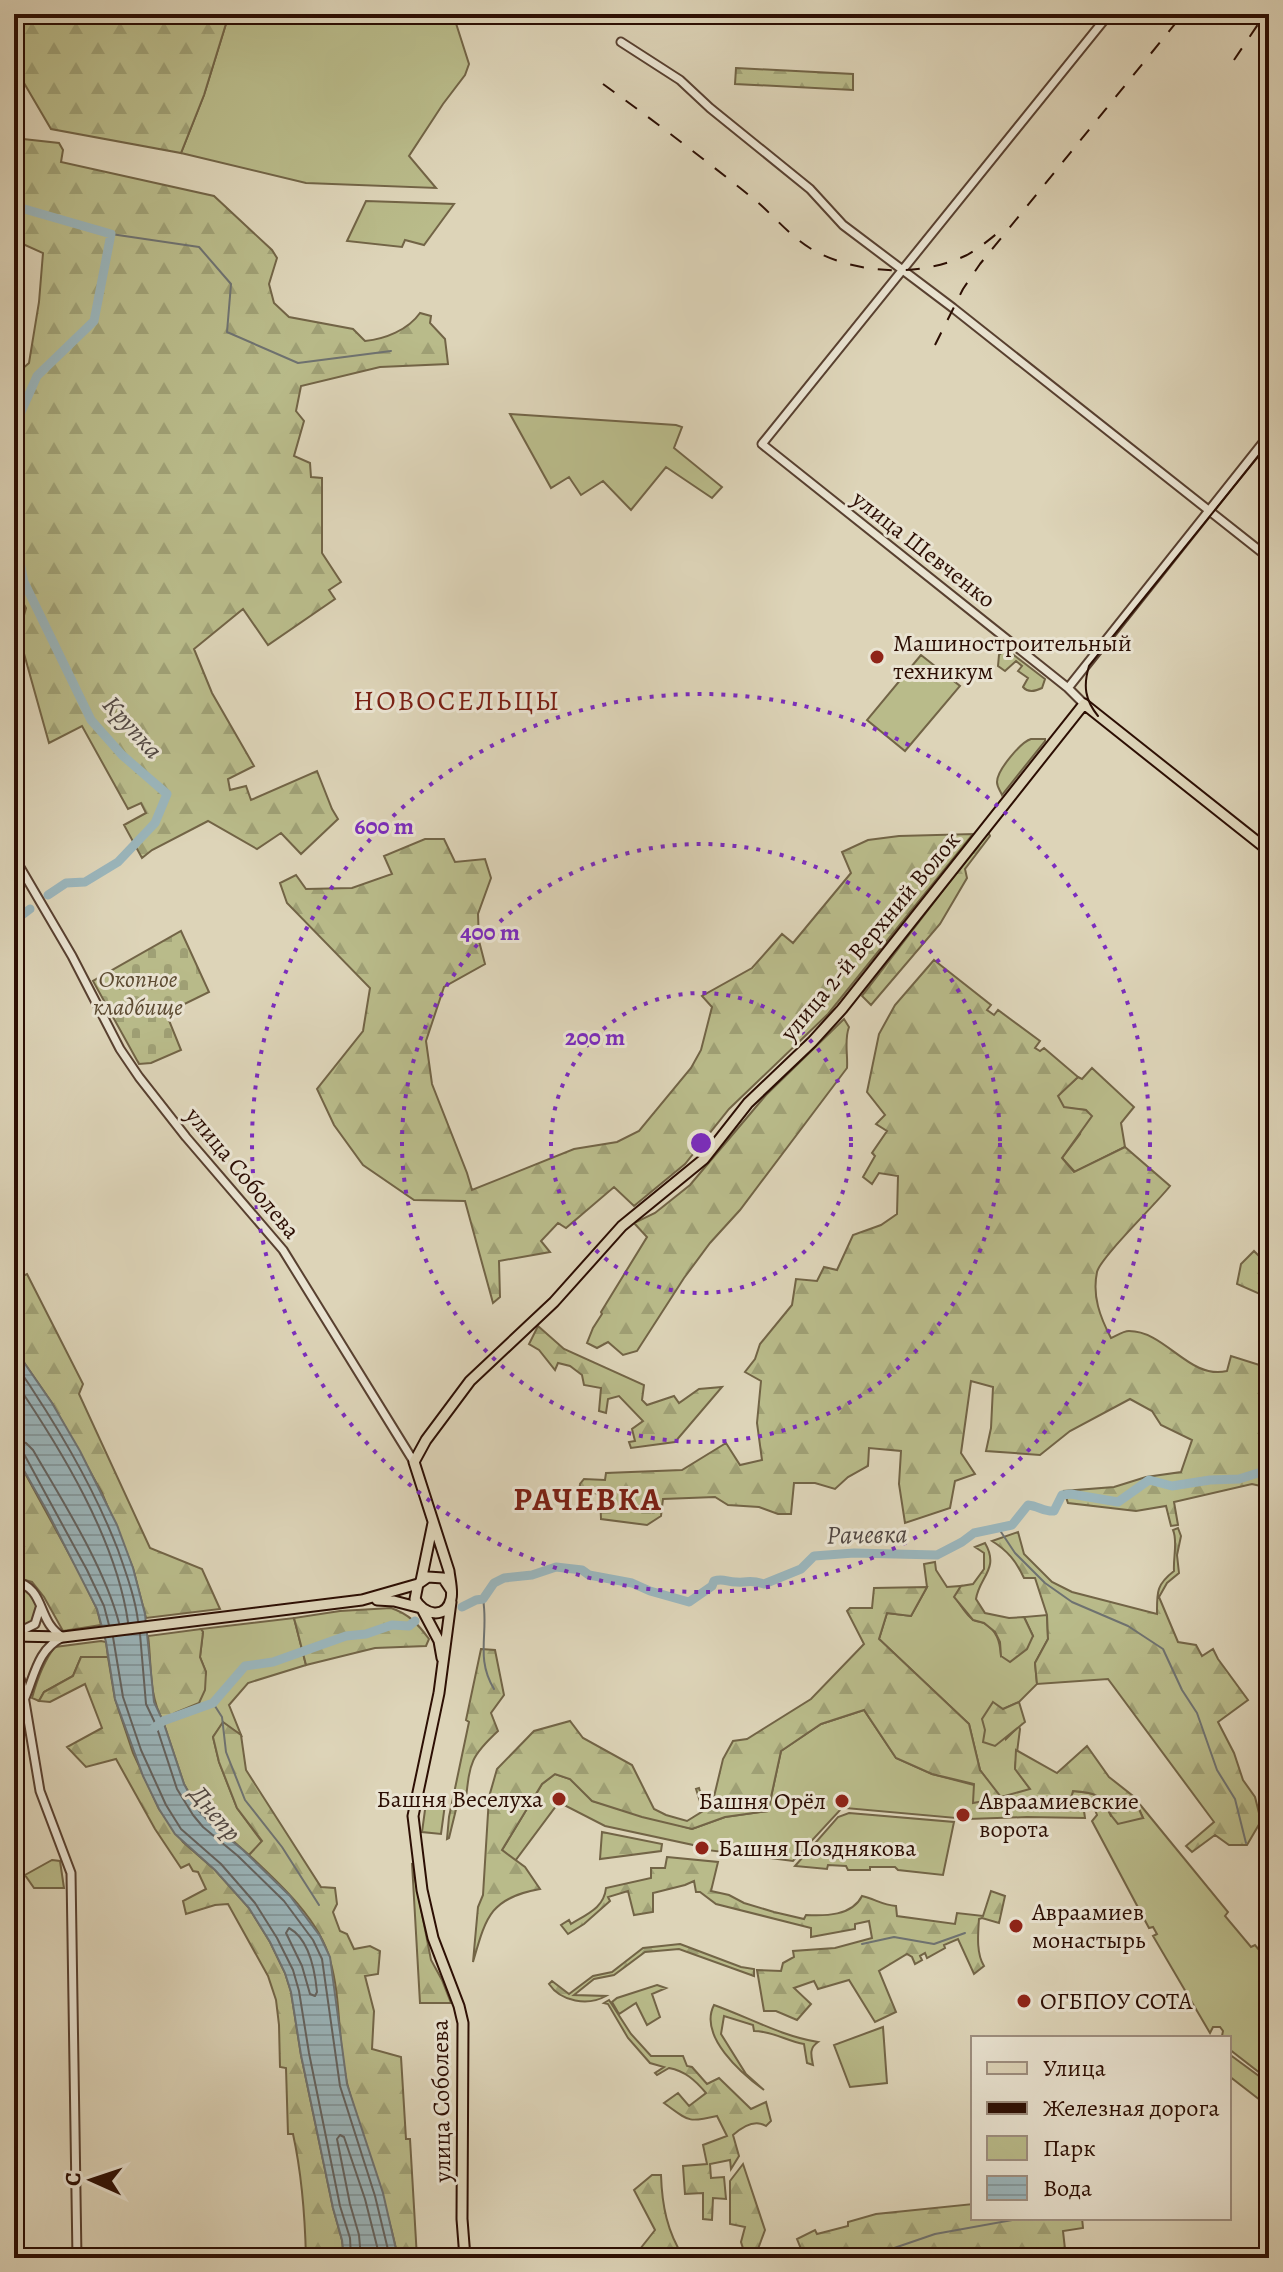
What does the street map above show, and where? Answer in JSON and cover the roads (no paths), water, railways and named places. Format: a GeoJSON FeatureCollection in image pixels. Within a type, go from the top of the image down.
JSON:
{"type":"FeatureCollection","features":[{"type":"Feature","properties":{"kind":"main road","name":"улица Шевченко"},"geometry":{"type":"LineString","coordinates":[[1084,704],[1269,851]]}},
{"type":"Feature","properties":{"kind":"main road","name":"улица 2-й Верхний Волок"},"geometry":{"type":"LineString","coordinates":[[414,1462],[426,1440],[470,1381],[554,1302],[622,1226],[704,1159],[748,1103],[842,1009],[1084,704]]}},
{"type":"Feature","properties":{"kind":"main road","name":"улица Соболева"},"geometry":{"type":"LineString","coordinates":[[414,1462],[449,1571],[452,1592],[444,1665],[413,1816],[422,1890],[433,1938],[463,2023],[462,2219],[465,2258]]}},
{"type":"Feature","properties":{"kind":"main road","name":"улица Соболева"},"geometry":{"type":"LineString","coordinates":[[419,1582],[433,1519]]}},
{"type":"Feature","properties":{"kind":"main road"},"geometry":{"type":"LineString","coordinates":[[14,1635],[63,1637],[362,1600],[394,1601],[433,1613],[448,1606],[452,1592],[448,1583],[439,1577],[428,1577],[362,1600]]}},
{"type":"Feature","properties":{"kind":"main road"},"geometry":{"type":"LineString","coordinates":[[419,1582],[415,1594],[421,1608]]}},
{"type":"Feature","properties":{"kind":"main road","name":"улица Соболева"},"geometry":{"type":"LineString","coordinates":[[421,1608],[439,1641],[444,1665]]}},
{"type":"Feature","properties":{"kind":"street"},"geometry":{"type":"LineString","coordinates":[[904,270],[1109,14]]}},
{"type":"Feature","properties":{"kind":"street"},"geometry":{"type":"LineString","coordinates":[[621,42],[680,80],[810,189],[843,225],[1269,558]]}},
{"type":"Feature","properties":{"kind":"street","name":"улица Шевченко"},"geometry":{"type":"LineString","coordinates":[[904,270],[762,444],[1084,704]]}},
{"type":"Feature","properties":{"kind":"street"},"geometry":{"type":"LineString","coordinates":[[1068,688],[1269,435]]}},
{"type":"Feature","properties":{"kind":"street","name":"улица Соболева"},"geometry":{"type":"LineString","coordinates":[[14,857],[72,956],[120,1049],[186,1137],[283,1250],[414,1462]]}},
{"type":"Feature","properties":{"kind":"street"},"geometry":{"type":"LineString","coordinates":[[14,1581],[33,1590],[50,1626],[63,1637],[42,1654],[24,1700]]}},
{"type":"Feature","properties":{"kind":"street"},"geometry":{"type":"LineString","coordinates":[[14,1635],[35,1624],[40,1606]]}},
{"type":"Feature","properties":{"kind":"street"},"geometry":{"type":"LineString","coordinates":[[14,1663],[22,1684],[36,1777],[71,1873],[77,2258]]}},
{"type":"Feature","properties":{"kind":"street"},"geometry":{"type":"LineString","coordinates":[[14,1681],[24,1700]]}},
{"type":"Feature","properties":{"kind":"water"},"geometry":{"type":"Polygon","coordinates":[[[14,1348],[80,1451],[117,1525],[145,1614],[154,1702],[184,1784],[209,1822],[290,1896],[320,1936],[330,1957],[347,2084],[383,2193],[398,2258],[344,2258],[285,1973],[249,1908],[215,1870],[175,1834],[143,1776],[115,1699],[97,1609],[14,1453],[14,1348]]]}},
{"type":"Feature","properties":{"kind":"waterway","name":"Крупка"},"geometry":{"type":"LineString","coordinates":[[14,206],[111,234],[94,321],[37,376],[14,428]]}},
{"type":"Feature","properties":{"kind":"waterway"},"geometry":{"type":"LineString","coordinates":[[111,234],[199,247],[231,284],[227,332],[298,363],[391,351]]}},
{"type":"Feature","properties":{"kind":"waterway","name":"Крупка"},"geometry":{"type":"LineString","coordinates":[[14,533],[24,582],[91,720],[122,755],[167,794],[155,823],[118,862],[85,882],[66,883],[48,895]]}},
{"type":"Feature","properties":{"kind":"waterway","name":"Крупка"},"geometry":{"type":"LineString","coordinates":[[14,921],[30,909]]}},
{"type":"Feature","properties":{"kind":"waterway","name":"Рачевка"},"geometry":{"type":"LineString","coordinates":[[462,1607],[483,1599],[494,1583],[504,1578],[532,1575],[556,1567],[582,1570],[589,1575],[632,1583],[689,1602],[712,1586],[714,1581],[764,1584],[801,1569],[814,1556],[854,1553],[937,1555],[974,1533],[1012,1525],[1028,1505],[1054,1511],[1062,1495],[1118,1502],[1149,1480],[1172,1486],[1269,1473]]}},
{"type":"Feature","properties":{"kind":"waterway"},"geometry":{"type":"LineString","coordinates":[[999,1529],[1015,1553],[1045,1583],[1072,1602],[1128,1626],[1163,1649],[1182,1690],[1197,1713],[1217,1770],[1235,1799],[1246,1843]]}},
{"type":"Feature","properties":{"kind":"waterway"},"geometry":{"type":"LineString","coordinates":[[483,1599],[485,1667],[494,1689]]}},
{"type":"Feature","properties":{"kind":"waterway","name":"Рачевка"},"geometry":{"type":"LineString","coordinates":[[154,1728],[163,1721],[213,1703],[245,1666],[273,1662],[346,1636],[366,1634],[392,1625],[409,1626],[415,1621]]}},
{"type":"Feature","properties":{"kind":"waterway"},"geometry":{"type":"LineString","coordinates":[[213,1703],[222,1717],[226,1752],[245,1800],[282,1847],[319,1905]]}},
{"type":"Feature","properties":{"kind":"waterway"},"geometry":{"type":"LineString","coordinates":[[862,1944],[894,1937],[934,1944],[965,1933]]}},
{"type":"Feature","properties":{"kind":"waterway"},"geometry":{"type":"LineString","coordinates":[[865,2258],[935,2234],[1012,2220]]}},
{"type":"Feature","properties":{"kind":"tram line"},"geometry":{"type":"LineString","coordinates":[[1098,716],[1086,692],[1089,666],[1269,443]]}},
{"type":"Feature","properties":{"kind":"railway"},"geometry":{"type":"LineString","coordinates":[[935,345],[963,289],[980,264],[1183,14]]}},
{"type":"Feature","properties":{"kind":"railway"},"geometry":{"type":"LineString","coordinates":[[1234,60],[1265,14]]}},
{"type":"Feature","properties":{"kind":"railway"},"geometry":{"type":"LineString","coordinates":[[603,84],[746,193],[799,241],[831,258],[890,270],[930,267],[967,255],[1006,226]]}},
{"type":"Feature","properties":{"kind":"place","name":"Машиностроительный техникум"},"geometry":{"type":"Point","coordinates":[877,657]}},
{"type":"Feature","properties":{"kind":"place","name":"Башня Веселуха"},"geometry":{"type":"Point","coordinates":[559,1799]}},
{"type":"Feature","properties":{"kind":"place","name":"Башня Орёл"},"geometry":{"type":"Point","coordinates":[842,1801]}},
{"type":"Feature","properties":{"kind":"place","name":"Авраамиевские ворота"},"geometry":{"type":"Point","coordinates":[963,1815]}},
{"type":"Feature","properties":{"kind":"place","name":"Башня Позднякова"},"geometry":{"type":"Point","coordinates":[702,1848]}},
{"type":"Feature","properties":{"kind":"place","name":"Авраамиев монастырь"},"geometry":{"type":"Point","coordinates":[1016,1926]}},
{"type":"Feature","properties":{"kind":"place","name":"ОГБПОУ СОТА"},"geometry":{"type":"Point","coordinates":[1024,2001]}},
{"type":"Feature","properties":{"kind":"district","name":"НОВОСЕЛЬЦЫ"},"geometry":{"type":"Point","coordinates":[457,700]}},
{"type":"Feature","properties":{"kind":"district","name":"РАЧЕВКА"},"geometry":{"type":"Point","coordinates":[588,1499]}},
{"type":"Feature","properties":{"kind":"park label","name":"Окопное кладбище"},"geometry":{"type":"Point","coordinates":[138,993]}},
{"type":"Feature","properties":{"kind":"water label","name":"Днепр"},"geometry":{"type":"Point","coordinates":[216,1813]}}]}
